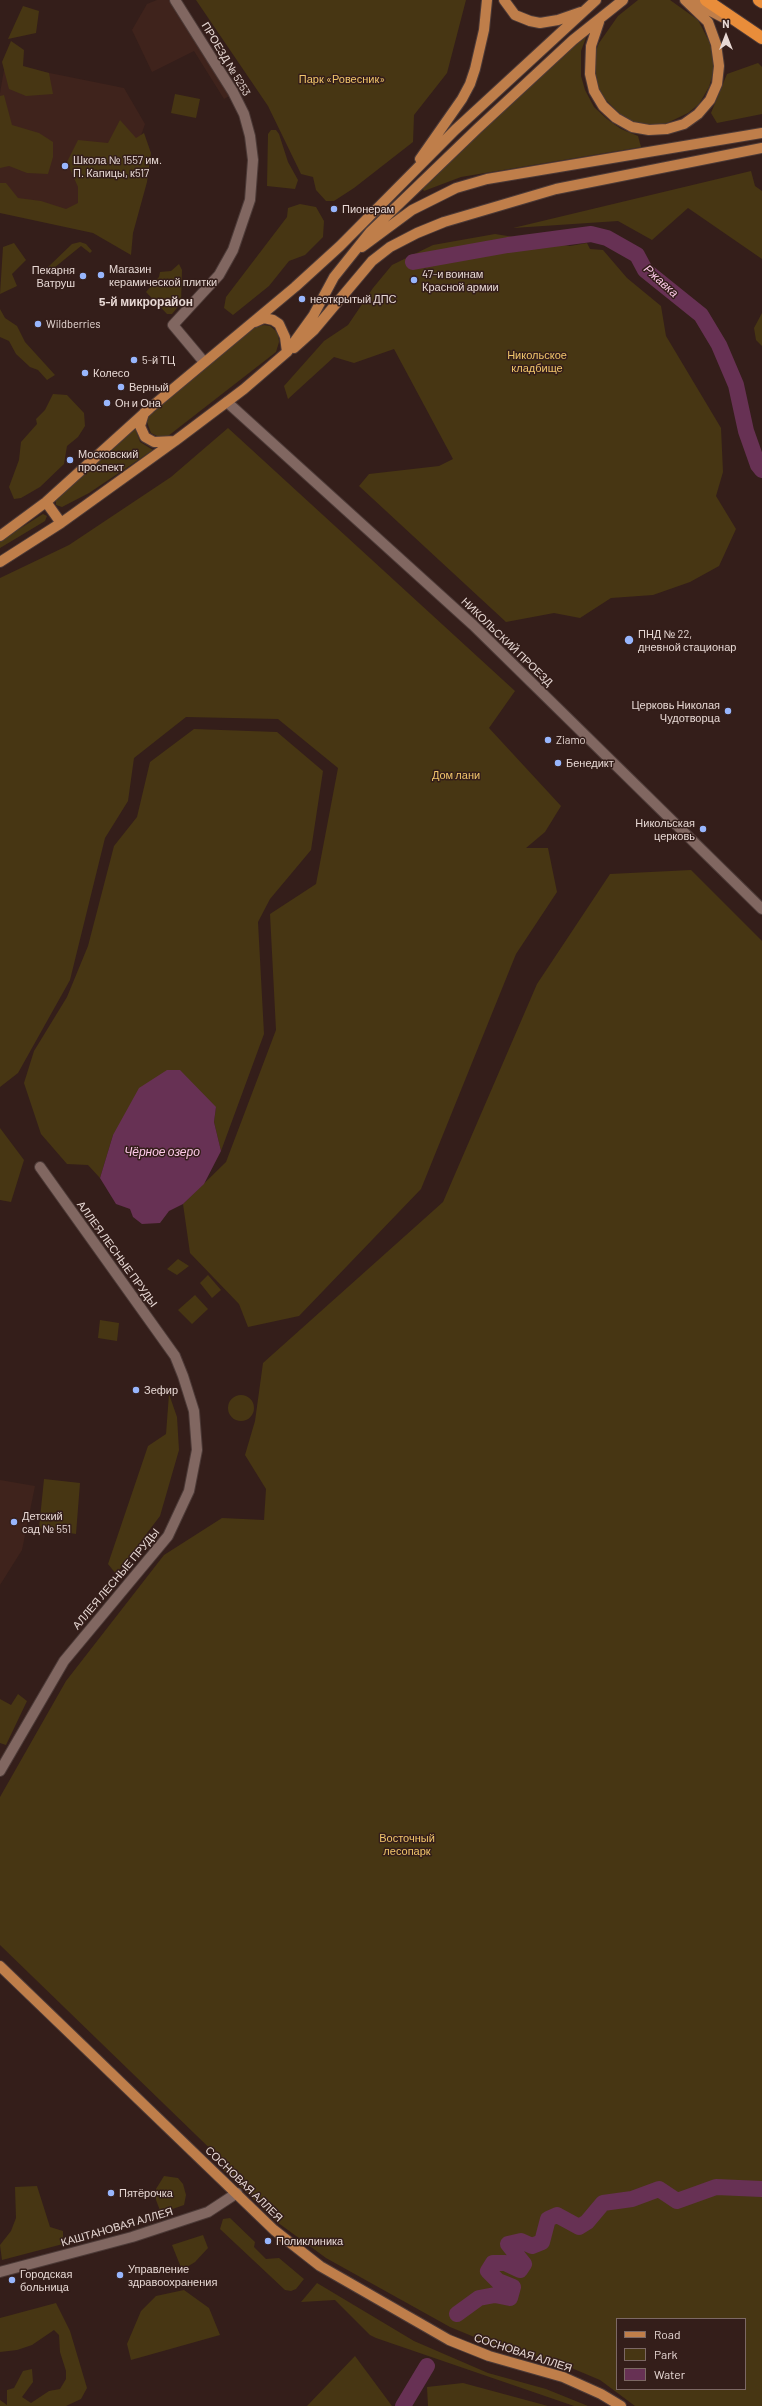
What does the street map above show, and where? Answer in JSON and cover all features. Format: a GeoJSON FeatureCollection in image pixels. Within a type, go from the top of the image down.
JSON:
{"type":"FeatureCollection","features":[{"type":"Feature","properties":{"kind":"highway"},"geometry":{"type":"LineString","coordinates":[[706,0],[760,37]]}},
{"type":"Feature","properties":{"kind":"main road"},"geometry":{"type":"LineString","coordinates":[[409,177],[462,99],[470,84],[484,30],[487,0]]}},
{"type":"Feature","properties":{"kind":"main road"},"geometry":{"type":"LineString","coordinates":[[504,0],[515,14],[523,19],[540,22],[558,20],[586,9]]}},
{"type":"Feature","properties":{"kind":"main road"},"geometry":{"type":"LineString","coordinates":[[0,536],[46,502],[144,413],[295,287],[409,177],[455,130],[596,0]]}},
{"type":"Feature","properties":{"kind":"main road"},"geometry":{"type":"LineString","coordinates":[[600,20],[591,46],[590,74],[594,91],[603,106],[616,118],[632,127],[649,130],[667,129],[684,124],[698,114],[706,104],[717,84],[719,66],[716,44],[708,22],[685,0]]}},
{"type":"Feature","properties":{"kind":"main road"},"geometry":{"type":"LineString","coordinates":[[689,0],[760,37]]}},
{"type":"Feature","properties":{"kind":"main road"},"geometry":{"type":"LineString","coordinates":[[287,352],[313,316],[329,284],[351,253],[477,128],[573,40],[619,4]]}},
{"type":"Feature","properties":{"kind":"main road"},"geometry":{"type":"LineString","coordinates":[[351,253],[412,210],[456,188],[481,181],[535,170],[762,133]]}},
{"type":"Feature","properties":{"kind":"main road"},"geometry":{"type":"LineString","coordinates":[[0,562],[61,523],[227,402],[287,352],[302,343],[320,324],[372,261],[390,247],[417,232],[444,222],[556,189],[762,148]]}},
{"type":"Feature","properties":{"kind":"main road"},"geometry":{"type":"LineString","coordinates":[[320,324],[329,284]]}},
{"type":"Feature","properties":{"kind":"main road"},"geometry":{"type":"LineString","coordinates":[[251,323],[264,318],[273,320],[279,324],[285,337],[287,352]]}},
{"type":"Feature","properties":{"kind":"main road"},"geometry":{"type":"LineString","coordinates":[[144,413],[140,426],[145,437],[154,442],[174,441]]}},
{"type":"Feature","properties":{"kind":"main road"},"geometry":{"type":"LineString","coordinates":[[46,502],[61,523]]}},
{"type":"Feature","properties":{"kind":"main road","name":"СОСНОВАЯ АЛЛЕЯ"},"geometry":{"type":"LineString","coordinates":[[0,1966],[274,2230],[297,2250],[320,2266],[408,2318],[449,2340],[489,2356],[563,2377],[601,2394],[621,2406]]}},
{"type":"Feature","properties":{"kind":"street","name":"ПРОЕЗД № 5253"},"geometry":{"type":"LineString","coordinates":[[175,0],[233,92],[246,122],[253,160],[250,200],[233,250],[219,275],[173,325],[204,362]]}},
{"type":"Feature","properties":{"kind":"street","name":"НИКОЛЬСКИЙ ПРОЕЗД"},"geometry":{"type":"LineString","coordinates":[[227,402],[473,626],[762,909]]}},
{"type":"Feature","properties":{"kind":"street","name":"АЛЛЕЯ ЛЕСНЫЕ ПРУДЫ"},"geometry":{"type":"LineString","coordinates":[[0,1771],[64,1661],[168,1536],[189,1491],[197,1450],[194,1411],[175,1356],[40,1167]]}},
{"type":"Feature","properties":{"kind":"street","name":"КАШТАНОВАЯ АЛЛЕЯ"},"geometry":{"type":"LineString","coordinates":[[0,2272],[132,2237],[208,2212],[237,2193]]}},
{"type":"Feature","properties":{"kind":"shaded area"},"geometry":{"type":"Polygon","coordinates":[[[157,0],[171,0],[231,95],[224,99],[194,51],[152,72],[132,30],[147,4],[157,0]]]}},
{"type":"Feature","properties":{"kind":"shaded area","name":"Школа № 1557 им. П. Капицы, к517"},"geometry":{"type":"Polygon","coordinates":[[[5,64],[124,88],[145,124],[110,225],[0,207],[0,93],[5,64]]]}},
{"type":"Feature","properties":{"kind":"shaded area","name":"Детский сад № 551"},"geometry":{"type":"Polygon","coordinates":[[[0,1480],[35,1486],[22,1550],[0,1585],[0,1480]]]}},
{"type":"Feature","properties":{"kind":"green space","name":"Парк «Ровесник»"},"geometry":{"type":"Polygon","coordinates":[[[196,0],[466,0],[447,73],[414,115],[413,142],[354,188],[334,201],[326,201],[316,190],[313,177],[301,174],[268,106],[196,0]]]}},
{"type":"Feature","properties":{"kind":"green space"},"geometry":{"type":"Polygon","coordinates":[[[638,0],[670,0],[698,20],[710,43],[713,56],[714,70],[709,87],[699,104],[688,113],[665,124],[651,126],[634,122],[621,115],[601,95],[596,82],[594,55],[599,43],[618,16],[638,0]]]}},
{"type":"Feature","properties":{"kind":"green space"},"geometry":{"type":"Polygon","coordinates":[[[23,6],[39,11],[36,33],[8,39],[23,6]]]}},
{"type":"Feature","properties":{"kind":"green space"},"geometry":{"type":"Polygon","coordinates":[[[588,32],[581,51],[581,76],[585,90],[594,107],[607,119],[621,129],[638,136],[641,147],[461,177],[424,191],[422,188],[588,32]]]}},
{"type":"Feature","properties":{"kind":"green space"},"geometry":{"type":"Polygon","coordinates":[[[11,41],[24,50],[23,66],[49,73],[53,94],[26,96],[9,89],[2,62],[11,41]]]}},
{"type":"Feature","properties":{"kind":"green space"},"geometry":{"type":"Polygon","coordinates":[[[758,63],[762,67],[762,114],[717,123],[711,113],[727,74],[758,63]]]}},
{"type":"Feature","properties":{"kind":"green space"},"geometry":{"type":"Polygon","coordinates":[[[175,94],[200,99],[196,118],[171,113],[175,94]]]}},
{"type":"Feature","properties":{"kind":"green space"},"geometry":{"type":"Polygon","coordinates":[[[4,95],[12,125],[39,133],[53,142],[53,157],[48,174],[27,173],[9,166],[0,168],[0,96],[4,95]]]}},
{"type":"Feature","properties":{"kind":"green space"},"geometry":{"type":"Polygon","coordinates":[[[120,120],[136,138],[144,133],[151,153],[147,182],[133,233],[131,255],[93,233],[0,213],[0,183],[6,183],[18,198],[41,201],[66,209],[78,203],[78,187],[67,162],[78,140],[108,143],[120,120]]]}},
{"type":"Feature","properties":{"kind":"green space"},"geometry":{"type":"Polygon","coordinates":[[[271,130],[276,130],[279,134],[288,162],[298,180],[295,189],[267,186],[268,134],[271,130]]]}},
{"type":"Feature","properties":{"kind":"green space"},"geometry":{"type":"Polygon","coordinates":[[[751,171],[755,186],[762,191],[762,259],[688,208],[652,240],[618,221],[513,228],[751,171]]]}},
{"type":"Feature","properties":{"kind":"green space"},"geometry":{"type":"Polygon","coordinates":[[[300,204],[316,207],[324,221],[323,237],[305,255],[289,261],[269,286],[233,315],[224,308],[226,297],[287,217],[288,208],[300,204]]]}},
{"type":"Feature","properties":{"kind":"green space","name":"Никольское кладбище"},"geometry":{"type":"Polygon","coordinates":[[[495,234],[570,246],[587,243],[590,249],[603,250],[627,278],[661,306],[666,336],[721,428],[723,472],[716,496],[736,529],[719,566],[690,582],[653,595],[611,598],[580,618],[554,613],[506,622],[359,486],[369,474],[439,466],[453,459],[394,349],[354,363],[334,357],[288,399],[284,386],[324,341],[348,325],[373,288],[392,265],[433,245],[495,234]]]}},
{"type":"Feature","properties":{"kind":"green space"},"geometry":{"type":"Polygon","coordinates":[[[80,242],[86,244],[92,251],[90,253],[81,246],[49,272],[47,268],[72,244],[80,242]]]}},
{"type":"Feature","properties":{"kind":"green space"},"geometry":{"type":"Polygon","coordinates":[[[14,243],[26,260],[12,274],[17,286],[0,294],[3,247],[14,243]]]}},
{"type":"Feature","properties":{"kind":"green space"},"geometry":{"type":"Polygon","coordinates":[[[179,264],[182,270],[181,303],[172,314],[167,314],[146,292],[159,277],[160,272],[171,271],[179,264]]]}},
{"type":"Feature","properties":{"kind":"green space"},"geometry":{"type":"Polygon","coordinates":[[[0,309],[5,318],[17,326],[25,342],[55,375],[47,380],[38,370],[30,367],[16,354],[9,341],[0,337],[0,309]]]}},
{"type":"Feature","properties":{"kind":"green space"},"geometry":{"type":"Polygon","coordinates":[[[762,313],[762,346],[756,340],[754,328],[762,313]]]}},
{"type":"Feature","properties":{"kind":"green space"},"geometry":{"type":"Polygon","coordinates":[[[264,325],[270,326],[278,333],[279,342],[276,352],[168,436],[159,437],[151,433],[147,422],[149,414],[252,328],[264,325]]]}},
{"type":"Feature","properties":{"kind":"green space"},"geometry":{"type":"Polygon","coordinates":[[[53,394],[67,395],[84,413],[85,426],[78,437],[67,446],[64,464],[40,487],[21,498],[14,499],[9,487],[19,460],[21,442],[37,424],[36,419],[45,410],[53,394]]]}},
{"type":"Feature","properties":{"kind":"green space"},"geometry":{"type":"Polygon","coordinates":[[[135,428],[140,442],[153,450],[89,493],[62,507],[56,505],[56,500],[135,428]]]}},
{"type":"Feature","properties":{"kind":"green space","name":"Дом лани"},"geometry":{"type":"Polygon","coordinates":[[[228,428],[515,691],[489,728],[561,806],[545,832],[526,848],[548,848],[557,892],[516,954],[421,1189],[299,1316],[248,1327],[239,1304],[190,1253],[183,1204],[226,1162],[276,1030],[270,914],[316,884],[338,768],[278,719],[186,717],[134,758],[128,801],[105,838],[70,980],[18,1073],[0,1087],[0,578],[69,545],[171,477],[228,428]]]}},
{"type":"Feature","properties":{"kind":"green space"},"geometry":{"type":"Polygon","coordinates":[[[43,514],[47,516],[45,521],[0,548],[0,541],[43,514]]]}},
{"type":"Feature","properties":{"kind":"green space"},"geometry":{"type":"Polygon","coordinates":[[[194,729],[277,732],[323,771],[311,850],[270,899],[258,922],[264,1034],[221,1151],[214,1122],[216,1107],[113,1135],[100,1178],[88,1165],[67,1164],[41,1134],[24,1083],[34,1051],[67,997],[88,946],[114,846],[137,817],[150,762],[194,729]]]}},
{"type":"Feature","properties":{"kind":"green space","name":"Восточный лесопарк"},"geometry":{"type":"Polygon","coordinates":[[[691,870],[762,941],[762,2406],[635,2406],[600,2380],[562,2364],[484,2341],[450,2327],[326,2258],[277,2222],[222,2169],[229,2167],[0,1945],[0,1797],[66,1681],[164,1555],[222,1518],[264,1520],[266,1489],[245,1455],[255,1421],[263,1363],[443,1202],[537,984],[610,874],[691,870]]]}},
{"type":"Feature","properties":{"kind":"green space"},"geometry":{"type":"Polygon","coordinates":[[[0,1128],[24,1160],[11,1202],[0,1200],[0,1128]]]}},
{"type":"Feature","properties":{"kind":"green space"},"geometry":{"type":"Polygon","coordinates":[[[178,1259],[189,1266],[177,1275],[167,1269],[178,1259]]]}},
{"type":"Feature","properties":{"kind":"green space"},"geometry":{"type":"Polygon","coordinates":[[[208,1275],[221,1290],[212,1298],[200,1283],[208,1275]]]}},
{"type":"Feature","properties":{"kind":"green space"},"geometry":{"type":"Polygon","coordinates":[[[195,1295],[208,1309],[192,1324],[178,1310],[195,1295]]]}},
{"type":"Feature","properties":{"kind":"green space"},"geometry":{"type":"Polygon","coordinates":[[[100,1320],[119,1323],[117,1341],[98,1338],[100,1320]]]}},
{"type":"Feature","properties":{"kind":"green space"},"geometry":{"type":"Polygon","coordinates":[[[169,1394],[177,1417],[179,1450],[160,1516],[116,1574],[108,1564],[148,1446],[166,1434],[169,1394]]]}},
{"type":"Feature","properties":{"kind":"green space"},"geometry":{"type":"Polygon","coordinates":[[[241,1395],[250,1399],[254,1408],[250,1417],[241,1421],[232,1417],[228,1408],[232,1399],[241,1395]]]}},
{"type":"Feature","properties":{"kind":"green space"},"geometry":{"type":"Polygon","coordinates":[[[44,1479],[80,1483],[76,1534],[39,1528],[44,1479]]]}},
{"type":"Feature","properties":{"kind":"green space"},"geometry":{"type":"Polygon","coordinates":[[[18,1694],[27,1701],[6,1745],[0,1743],[0,1699],[11,1705],[18,1694]]]}},
{"type":"Feature","properties":{"kind":"green space"},"geometry":{"type":"Polygon","coordinates":[[[164,2176],[178,2178],[183,2184],[186,2195],[184,2205],[161,2213],[156,2200],[156,2189],[164,2176]]]}},
{"type":"Feature","properties":{"kind":"green space"},"geometry":{"type":"Polygon","coordinates":[[[37,2186],[50,2227],[63,2231],[63,2244],[2,2260],[0,2245],[11,2231],[16,2218],[15,2187],[37,2186]]]}},
{"type":"Feature","properties":{"kind":"green space"},"geometry":{"type":"Polygon","coordinates":[[[230,2218],[255,2242],[254,2247],[266,2259],[279,2258],[304,2279],[296,2289],[291,2291],[285,2290],[220,2229],[223,2219],[230,2218]]]}},
{"type":"Feature","properties":{"kind":"green space"},"geometry":{"type":"Polygon","coordinates":[[[203,2235],[208,2248],[195,2262],[182,2270],[172,2245],[203,2235]]]}},
{"type":"Feature","properties":{"kind":"green space"},"geometry":{"type":"Polygon","coordinates":[[[317,2283],[414,2341],[488,2373],[546,2389],[588,2406],[574,2406],[376,2338],[370,2335],[335,2300],[301,2302],[317,2283]]]}},
{"type":"Feature","properties":{"kind":"green space"},"geometry":{"type":"Polygon","coordinates":[[[184,2290],[209,2308],[220,2335],[131,2360],[127,2344],[141,2311],[156,2296],[184,2290]]]}},
{"type":"Feature","properties":{"kind":"green space"},"geometry":{"type":"Polygon","coordinates":[[[56,2303],[70,2331],[87,2388],[81,2399],[66,2406],[0,2406],[0,2400],[7,2405],[7,2390],[14,2388],[23,2371],[32,2369],[33,2382],[22,2397],[31,2403],[49,2391],[60,2389],[66,2379],[66,2371],[60,2352],[59,2335],[54,2330],[32,2345],[17,2350],[0,2352],[0,2318],[56,2303]]]}},
{"type":"Feature","properties":{"kind":"green space"},"geometry":{"type":"Polygon","coordinates":[[[355,2356],[392,2406],[307,2406],[355,2356]]]}},
{"type":"Feature","properties":{"kind":"green space"},"geometry":{"type":"Polygon","coordinates":[[[463,2383],[548,2406],[428,2406],[427,2387],[463,2383]]]}},
{"type":"Feature","properties":{"kind":"water","name":"Чёрное озеро"},"geometry":{"type":"Polygon","coordinates":[[[167,1070],[180,1070],[216,1107],[214,1122],[221,1151],[204,1184],[183,1204],[169,1211],[160,1223],[142,1224],[133,1217],[130,1209],[116,1204],[100,1178],[113,1135],[139,1088],[167,1070]]]}},
{"type":"Feature","properties":{"kind":"waterway","name":"Ржавка"},"geometry":{"type":"LineString","coordinates":[[413,262],[508,245],[591,234],[607,238],[637,255],[645,270],[701,315],[719,345],[736,385],[746,431],[758,465],[762,470]]}},
{"type":"Feature","properties":{"kind":"waterway","name":"Ржавка"},"geometry":{"type":"LineString","coordinates":[[457,2314],[479,2298],[495,2295],[510,2298],[513,2287],[498,2281],[488,2271],[493,2263],[505,2263],[520,2270],[524,2264],[508,2244],[521,2241],[532,2246],[542,2242],[548,2219],[557,2215],[579,2227],[587,2222],[603,2203],[632,2199],[659,2189],[677,2201],[716,2187],[762,2189]]}},
{"type":"Feature","properties":{"kind":"waterway","name":"Ржавка"},"geometry":{"type":"LineString","coordinates":[[403,2406],[427,2366]]}},
{"type":"Feature","properties":{"kind":"place","name":"Школа № 1557 им. П. Капицы, к517"},"geometry":{"type":"Point","coordinates":[65,166]}},
{"type":"Feature","properties":{"kind":"place","name":"Пионерам"},"geometry":{"type":"Point","coordinates":[334,209]}},
{"type":"Feature","properties":{"kind":"place","name":"Магазин керамической плитки"},"geometry":{"type":"Point","coordinates":[101,275]}},
{"type":"Feature","properties":{"kind":"place","name":"Пекарня Ватруш"},"geometry":{"type":"Point","coordinates":[83,276]}},
{"type":"Feature","properties":{"kind":"place","name":"47-и воинам Красной армии"},"geometry":{"type":"Point","coordinates":[414,280]}},
{"type":"Feature","properties":{"kind":"place","name":"неоткрытый ДПС"},"geometry":{"type":"Point","coordinates":[302,299]}},
{"type":"Feature","properties":{"kind":"place","name":"Wildberries"},"geometry":{"type":"Point","coordinates":[38,324]}},
{"type":"Feature","properties":{"kind":"place","name":"5-й ТЦ"},"geometry":{"type":"Point","coordinates":[134,360]}},
{"type":"Feature","properties":{"kind":"place","name":"Колесо"},"geometry":{"type":"Point","coordinates":[85,373]}},
{"type":"Feature","properties":{"kind":"place","name":"Верный"},"geometry":{"type":"Point","coordinates":[121,387]}},
{"type":"Feature","properties":{"kind":"place","name":"Он и Она"},"geometry":{"type":"Point","coordinates":[107,403]}},
{"type":"Feature","properties":{"kind":"place","name":"Московский проспект"},"geometry":{"type":"Point","coordinates":[70,460]}},
{"type":"Feature","properties":{"kind":"place","name":"ПНД № 22, дневной стационар"},"geometry":{"type":"Point","coordinates":[629,640]}},
{"type":"Feature","properties":{"kind":"place","name":"Церковь Николая Чудотворца"},"geometry":{"type":"Point","coordinates":[728,711]}},
{"type":"Feature","properties":{"kind":"place","name":"Ziamo"},"geometry":{"type":"Point","coordinates":[548,740]}},
{"type":"Feature","properties":{"kind":"place","name":"Бенедикт"},"geometry":{"type":"Point","coordinates":[558,763]}},
{"type":"Feature","properties":{"kind":"place","name":"Никольская церковь"},"geometry":{"type":"Point","coordinates":[703,829]}},
{"type":"Feature","properties":{"kind":"place","name":"Зефир"},"geometry":{"type":"Point","coordinates":[136,1390]}},
{"type":"Feature","properties":{"kind":"place","name":"Детский сад № 551"},"geometry":{"type":"Point","coordinates":[14,1522]}},
{"type":"Feature","properties":{"kind":"place","name":"Пятёрочка"},"geometry":{"type":"Point","coordinates":[111,2193]}},
{"type":"Feature","properties":{"kind":"place","name":"Поликлиника"},"geometry":{"type":"Point","coordinates":[268,2241]}},
{"type":"Feature","properties":{"kind":"place","name":"Управление здравоохранения"},"geometry":{"type":"Point","coordinates":[120,2275]}},
{"type":"Feature","properties":{"kind":"place","name":"Городская больница"},"geometry":{"type":"Point","coordinates":[12,2280]}},
{"type":"Feature","properties":{"kind":"district","name":"5-й микрорайон"},"geometry":{"type":"Point","coordinates":[146,302]}}]}
